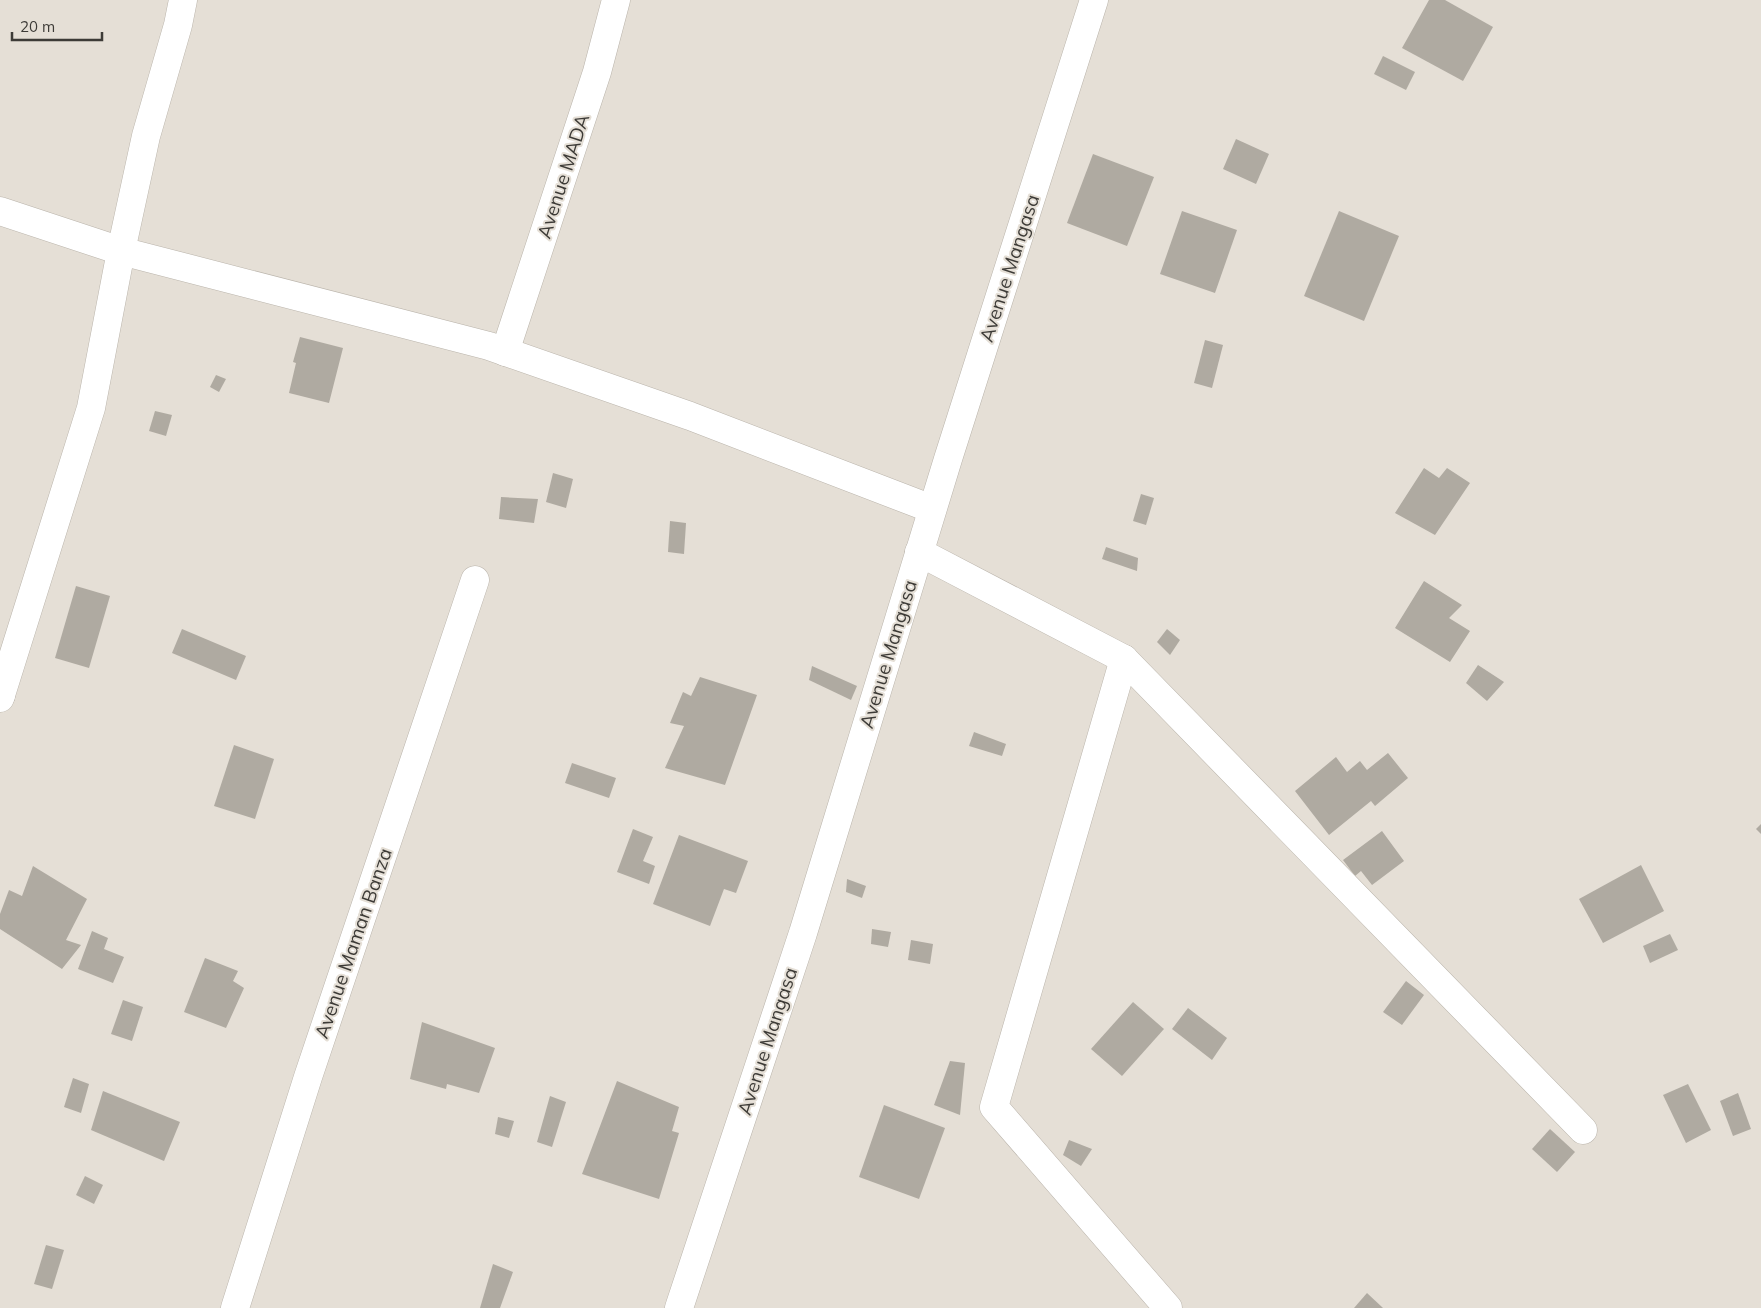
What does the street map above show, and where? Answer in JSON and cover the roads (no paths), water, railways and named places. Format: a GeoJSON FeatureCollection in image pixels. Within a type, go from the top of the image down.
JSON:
{"type":"FeatureCollection","features":[{"type":"Feature","properties":{"kind":"street"},"geometry":{"type":"LineString","coordinates":[[0,696],[91,408],[121,251],[146,136],[184,0]]}},
{"type":"Feature","properties":{"kind":"street","name":"Avenue MADA"},"geometry":{"type":"LineString","coordinates":[[505,352],[597,72],[616,0]]}},
{"type":"Feature","properties":{"kind":"street","name":"Avenue Mangasa"},"geometry":{"type":"LineString","coordinates":[[679,1308],[802,933],[932,509],[1094,0]]}},
{"type":"Feature","properties":{"kind":"street"},"geometry":{"type":"LineString","coordinates":[[0,211],[121,251],[489,346],[690,416],[932,509]]}},
{"type":"Feature","properties":{"kind":"street"},"geometry":{"type":"LineString","coordinates":[[919,552],[1124,659],[1582,1130]]}},
{"type":"Feature","properties":{"kind":"street","name":"Avenue Maman Banza"},"geometry":{"type":"LineString","coordinates":[[235,1308],[308,1077],[475,580]]}},
{"type":"Feature","properties":{"kind":"street"},"geometry":{"type":"LineString","coordinates":[[1124,659],[994,1107],[1168,1308]]}}]}
